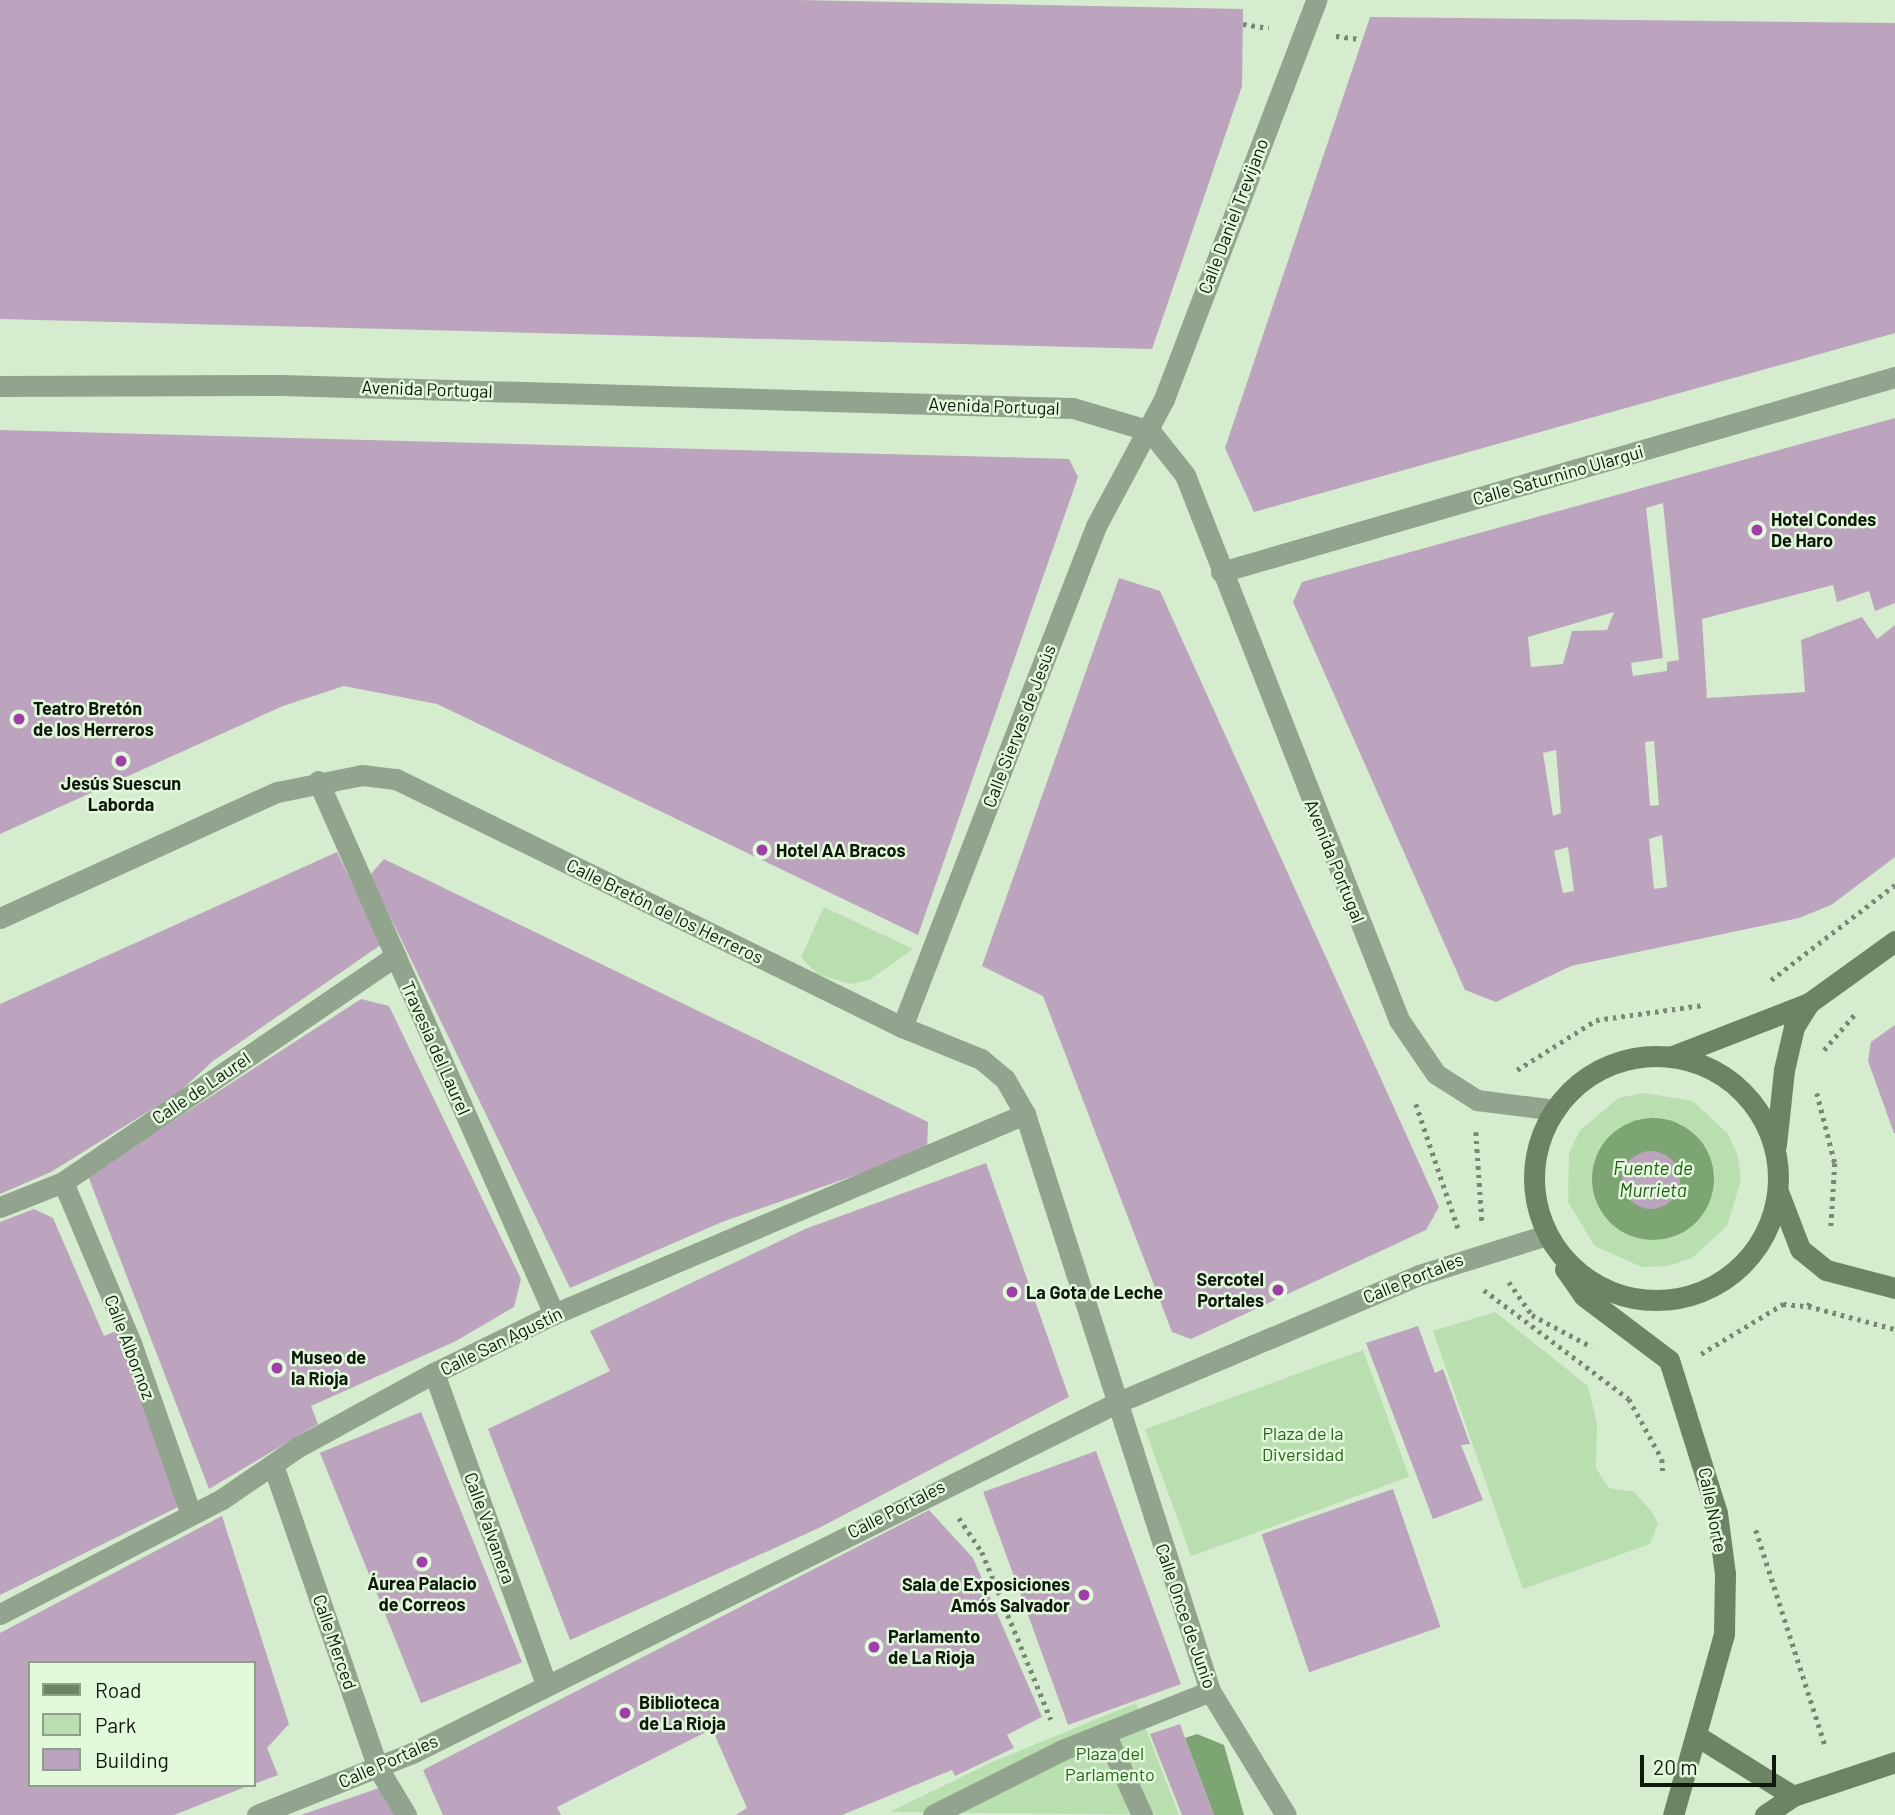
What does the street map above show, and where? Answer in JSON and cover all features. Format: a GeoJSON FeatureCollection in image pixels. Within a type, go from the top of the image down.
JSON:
{"type":"FeatureCollection","features":[{"type":"Feature","properties":{"kind":"main road"},"geometry":{"type":"LineString","coordinates":[[1670,1057],[1809,1003],[1895,941]]}},
{"type":"Feature","properties":{"kind":"main road"},"geometry":{"type":"LineString","coordinates":[[1809,1003],[1794,1027],[1786,1059],[1775,1151],[1778,1189],[1800,1249],[1826,1270],[1895,1288]]}},
{"type":"Feature","properties":{"kind":"main road"},"geometry":{"type":"LineString","coordinates":[[1669,1360],[1584,1296],[1547,1234],[1534,1171],[1555,1110],[1593,1074],[1644,1057],[1670,1057],[1700,1063],[1738,1088],[1755,1107],[1775,1151]]}},
{"type":"Feature","properties":{"kind":"main road"},"geometry":{"type":"LineString","coordinates":[[1560,1254],[1616,1294],[1650,1300],[1685,1297],[1741,1266],[1772,1217],[1778,1189]]}},
{"type":"Feature","properties":{"kind":"main road","name":"Calle Norte"},"geometry":{"type":"LineString","coordinates":[[1669,1360],[1699,1440],[1725,1574],[1724,1634],[1673,1815]]}},
{"type":"Feature","properties":{"kind":"main road"},"geometry":{"type":"LineString","coordinates":[[1697,1736],[1793,1796]]}},
{"type":"Feature","properties":{"kind":"main road"},"geometry":{"type":"LineString","coordinates":[[1765,1815],[1793,1796],[1895,1762]]}},
{"type":"Feature","properties":{"kind":"street","name":"Calle Daniel Trevijano"},"geometry":{"type":"LineString","coordinates":[[1150,431],[1316,0]]}},
{"type":"Feature","properties":{"kind":"street","name":"Calle Saturnino Ulargui"},"geometry":{"type":"LineString","coordinates":[[1221,572],[1895,377]]}},
{"type":"Feature","properties":{"kind":"street","name":"Avenida Portugal"},"geometry":{"type":"LineString","coordinates":[[0,386],[282,385],[1073,408],[1150,431],[1185,475],[1399,1020],[1436,1074],[1476,1100],[1555,1110]]}},
{"type":"Feature","properties":{"kind":"street","name":"Calle Siervas de Jesús"},"geometry":{"type":"LineString","coordinates":[[902,1027],[1096,526],[1150,431]]}},
{"type":"Feature","properties":{"kind":"street","name":"Calle Bretón de los Herreros"},"geometry":{"type":"LineString","coordinates":[[0,918],[277,792],[318,781],[396,779],[902,1027],[981,1059],[1005,1079],[1025,1114],[1114,1404]]}},
{"type":"Feature","properties":{"kind":"street","name":"Travesía del Laurel"},"geometry":{"type":"LineString","coordinates":[[318,781],[554,1314]]}},
{"type":"Feature","properties":{"kind":"street","name":"Calle de Laurel"},"geometry":{"type":"LineString","coordinates":[[0,1208],[63,1182],[395,956]]}},
{"type":"Feature","properties":{"kind":"street","name":"Calle San Agustín"},"geometry":{"type":"LineString","coordinates":[[0,1614],[191,1514],[434,1373],[554,1314],[1025,1114]]}},
{"type":"Feature","properties":{"kind":"street","name":"Calle Albornoz"},"geometry":{"type":"LineString","coordinates":[[63,1182],[131,1343],[191,1514]]}},
{"type":"Feature","properties":{"kind":"street","name":"Calle Portales"},"geometry":{"type":"LineString","coordinates":[[257,1815],[378,1768],[1114,1404],[1466,1257],[1547,1234]]}},
{"type":"Feature","properties":{"kind":"street","name":"Calle Valvanera"},"geometry":{"type":"LineString","coordinates":[[434,1373],[546,1684]]}},
{"type":"Feature","properties":{"kind":"street","name":"Calle Once de Junio"},"geometry":{"type":"LineString","coordinates":[[1114,1404],[1210,1691],[1286,1815]]}},
{"type":"Feature","properties":{"kind":"street","name":"Calle Merced"},"geometry":{"type":"LineString","coordinates":[[273,1465],[378,1768],[406,1815]]}},
{"type":"Feature","properties":{"kind":"street"},"geometry":{"type":"LineString","coordinates":[[933,1815],[1062,1750],[1210,1691]]}},
{"type":"Feature","properties":{"kind":"street"},"geometry":{"type":"LineString","coordinates":[[1105,1733],[1142,1815]]}},
{"type":"Feature","properties":{"kind":"path"},"geometry":{"type":"LineString","coordinates":[[1818,1056],[1866,1006]]}},
{"type":"Feature","properties":{"kind":"path"},"geometry":{"type":"LineString","coordinates":[[1808,1306],[1826,1270],[1835,1163],[1814,1083]]}},
{"type":"Feature","properties":{"kind":"path"},"geometry":{"type":"LineString","coordinates":[[1408,1090],[1422,1114],[1466,1257],[1495,1302],[1629,1399],[1663,1473]]}},
{"type":"Feature","properties":{"kind":"path"},"geometry":{"type":"LineString","coordinates":[[1487,1251],[1532,1315],[1578,1345],[1604,1349]]}},
{"type":"Feature","properties":{"kind":"path"},"geometry":{"type":"LineString","coordinates":[[1669,1360],[1698,1357],[1783,1304],[1808,1306],[1895,1329]]}},
{"type":"Feature","properties":{"kind":"path"},"geometry":{"type":"LineString","coordinates":[[1698,1357],[1702,1370]]}},
{"type":"Feature","properties":{"kind":"path"},"geometry":{"type":"LineString","coordinates":[[940,1488],[982,1552],[1062,1750]]}},
{"type":"Feature","properties":{"kind":"path"},"geometry":{"type":"LineString","coordinates":[[1751,1514],[1836,1782]]}},
{"type":"Feature","properties":{"kind":"green space"},"geometry":{"type":"Polygon","coordinates":[[[824,907],[913,949],[869,980],[850,984],[817,974],[801,957],[824,907]]]}},
{"type":"Feature","properties":{"kind":"green space"},"geometry":{"type":"Polygon","coordinates":[[[1644,1093],[1693,1101],[1728,1134],[1738,1156],[1741,1180],[1727,1226],[1692,1258],[1668,1266],[1642,1267],[1595,1246],[1568,1202],[1569,1153],[1580,1130],[1619,1098],[1644,1093]],[[1679,1123],[1703,1214],[1715,1174],[1697,1135],[1679,1123]]]}},
{"type":"Feature","properties":{"kind":"green space"},"geometry":{"type":"Polygon","coordinates":[[[1495,1312],[1588,1386],[1597,1424],[1596,1468],[1609,1488],[1634,1492],[1651,1511],[1658,1523],[1650,1544],[1523,1589],[1433,1331],[1495,1312]]]}},
{"type":"Feature","properties":{"kind":"green space","name":"Plaza de la Diversidad"},"geometry":{"type":"Polygon","coordinates":[[[1363,1350],[1409,1477],[1191,1556],[1145,1429],[1363,1350]]]}},
{"type":"Feature","properties":{"kind":"green space","name":"Plaza del Parlamento"},"geometry":{"type":"Polygon","coordinates":[[[1136,1703],[1179,1815],[890,1812],[990,1763],[1136,1703]]]}},
{"type":"Feature","properties":{"kind":"water","name":"Fuente de Murrieta"},"geometry":{"type":"Polygon","coordinates":[[[1653,1118],[1676,1123],[1696,1136],[1709,1156],[1714,1179],[1709,1202],[1696,1222],[1676,1235],[1653,1240],[1630,1235],[1610,1222],[1597,1202],[1592,1179],[1597,1156],[1610,1136],[1630,1123],[1653,1118]]]}},
{"type":"Feature","properties":{"kind":"water"},"geometry":{"type":"Polygon","coordinates":[[[1197,1734],[1224,1745],[1244,1815],[1214,1815],[1185,1738],[1197,1734]]]}},
{"type":"Feature","properties":{"kind":"building"},"geometry":{"type":"Polygon","coordinates":[[[0,0],[798,0],[1243,9],[1242,86],[1152,349],[0,319],[0,0]]]}},
{"type":"Feature","properties":{"kind":"building"},"geometry":{"type":"Polygon","coordinates":[[[1370,17],[1895,23],[1895,333],[1254,512],[1225,448],[1370,17]]]}},
{"type":"Feature","properties":{"kind":"building"},"geometry":{"type":"Polygon","coordinates":[[[1895,418],[1895,603],[1875,611],[1869,591],[1837,602],[1833,585],[1702,619],[1707,698],[1805,692],[1801,640],[1862,617],[1877,639],[1895,625],[1895,857],[1831,905],[1799,918],[1571,966],[1496,1002],[1465,990],[1293,602],[1302,582],[1895,418]],[[1663,503],[1646,508],[1663,658],[1631,663],[1633,676],[1667,671],[1667,662],[1679,660],[1663,503]],[[1614,612],[1528,637],[1531,667],[1563,664],[1572,631],[1607,630],[1614,612]],[[1654,741],[1645,742],[1650,806],[1659,805],[1654,741]],[[1556,750],[1543,753],[1553,816],[1561,813],[1556,750]],[[1662,835],[1649,839],[1654,889],[1667,887],[1662,835]],[[1568,847],[1554,851],[1563,893],[1574,891],[1568,847]]]}},
{"type":"Feature","properties":{"kind":"building"},"geometry":{"type":"Polygon","coordinates":[[[0,430],[1069,459],[1078,477],[918,935],[437,704],[344,686],[283,706],[0,834],[0,430]]]}},
{"type":"Feature","properties":{"kind":"building"},"geometry":{"type":"Polygon","coordinates":[[[1119,578],[1160,591],[1439,1207],[1426,1230],[1191,1339],[1172,1332],[1043,996],[982,966],[1119,578]]]}},
{"type":"Feature","properties":{"kind":"building"},"geometry":{"type":"Polygon","coordinates":[[[337,852],[382,944],[213,1061],[178,1093],[51,1172],[0,1194],[0,1004],[337,852]]]}},
{"type":"Feature","properties":{"kind":"building"},"geometry":{"type":"Polygon","coordinates":[[[384,859],[928,1122],[927,1150],[722,1222],[570,1288],[370,875],[384,859]]]}},
{"type":"Feature","properties":{"kind":"building"},"geometry":{"type":"Polygon","coordinates":[[[361,999],[389,1006],[521,1279],[514,1307],[456,1341],[311,1406],[318,1424],[209,1489],[88,1176],[361,999]]]}},
{"type":"Feature","properties":{"kind":"building"},"geometry":{"type":"Polygon","coordinates":[[[1895,1025],[1894,1133],[1868,1061],[1871,1042],[1895,1025]]]}},
{"type":"Feature","properties":{"kind":"building"},"geometry":{"type":"Polygon","coordinates":[[[1645,1151],[1657,1151],[1672,1159],[1680,1174],[1680,1186],[1672,1201],[1657,1209],[1645,1209],[1630,1201],[1622,1186],[1622,1174],[1630,1159],[1645,1151]]]}},
{"type":"Feature","properties":{"kind":"building"},"geometry":{"type":"Polygon","coordinates":[[[986,1163],[1069,1397],[819,1528],[570,1640],[488,1429],[610,1371],[590,1331],[805,1229],[986,1163]]]}},
{"type":"Feature","properties":{"kind":"building"},"geometry":{"type":"Polygon","coordinates":[[[34,1209],[53,1218],[104,1336],[123,1328],[186,1503],[0,1595],[0,1222],[34,1209]]]}},
{"type":"Feature","properties":{"kind":"building"},"geometry":{"type":"Polygon","coordinates":[[[1418,1326],[1435,1373],[1443,1369],[1470,1444],[1461,1445],[1483,1500],[1433,1519],[1366,1343],[1418,1326]]]}},
{"type":"Feature","properties":{"kind":"building","name":"Áurea Palacio de Correos"},"geometry":{"type":"Polygon","coordinates":[[[421,1412],[522,1662],[421,1703],[320,1453],[421,1412]]]}},
{"type":"Feature","properties":{"kind":"building","name":"Sala de Exposiciones Amós Salvador"},"geometry":{"type":"Polygon","coordinates":[[[1096,1451],[1181,1684],[1068,1725],[983,1492],[1096,1451]]]}},
{"type":"Feature","properties":{"kind":"building"},"geometry":{"type":"Polygon","coordinates":[[[1393,1489],[1441,1627],[1309,1672],[1262,1534],[1393,1489]]]}},
{"type":"Feature","properties":{"kind":"building","name":"Parlamento de La Rioja"},"geometry":{"type":"Polygon","coordinates":[[[929,1510],[973,1558],[1042,1717],[1007,1735],[1014,1748],[955,1776],[952,1770],[842,1815],[736,1815],[747,1808],[712,1729],[557,1807],[561,1815],[443,1815],[423,1770],[929,1510]]]}},
{"type":"Feature","properties":{"kind":"building"},"geometry":{"type":"Polygon","coordinates":[[[222,1516],[289,1724],[267,1748],[278,1775],[256,1783],[256,1661],[28,1661],[28,1787],[245,1787],[174,1815],[0,1815],[0,1633],[222,1516]]]}},
{"type":"Feature","properties":{"kind":"building"},"geometry":{"type":"Polygon","coordinates":[[[1180,1724],[1214,1815],[1182,1815],[1150,1734],[1180,1724]]]}},
{"type":"Feature","properties":{"kind":"building"},"geometry":{"type":"Polygon","coordinates":[[[382,1787],[398,1815],[301,1815],[382,1787]]]}},
{"type":"Feature","properties":{"kind":"place","name":"Hotel Condes De Haro"},"geometry":{"type":"Point","coordinates":[1757,530]}},
{"type":"Feature","properties":{"kind":"place","name":"Teatro Bretón de los Herreros"},"geometry":{"type":"Point","coordinates":[19,719]}},
{"type":"Feature","properties":{"kind":"place","name":"Jesús Suescun Laborda"},"geometry":{"type":"Point","coordinates":[121,761]}},
{"type":"Feature","properties":{"kind":"place","name":"Hotel AA Bracos"},"geometry":{"type":"Point","coordinates":[762,850]}},
{"type":"Feature","properties":{"kind":"place","name":"Sercotel Portales"},"geometry":{"type":"Point","coordinates":[1278,1290]}},
{"type":"Feature","properties":{"kind":"place","name":"La Gota de Leche"},"geometry":{"type":"Point","coordinates":[1012,1292]}},
{"type":"Feature","properties":{"kind":"place","name":"Museo de la Rioja"},"geometry":{"type":"Point","coordinates":[277,1368]}},
{"type":"Feature","properties":{"kind":"place","name":"Áurea Palacio de Correos"},"geometry":{"type":"Point","coordinates":[422,1562]}},
{"type":"Feature","properties":{"kind":"place","name":"Sala de Exposiciones Amós Salvador"},"geometry":{"type":"Point","coordinates":[1084,1595]}},
{"type":"Feature","properties":{"kind":"place","name":"Parlamento de La Rioja"},"geometry":{"type":"Point","coordinates":[874,1647]}},
{"type":"Feature","properties":{"kind":"place","name":"Biblioteca de La Rioja"},"geometry":{"type":"Point","coordinates":[625,1713]}}]}
